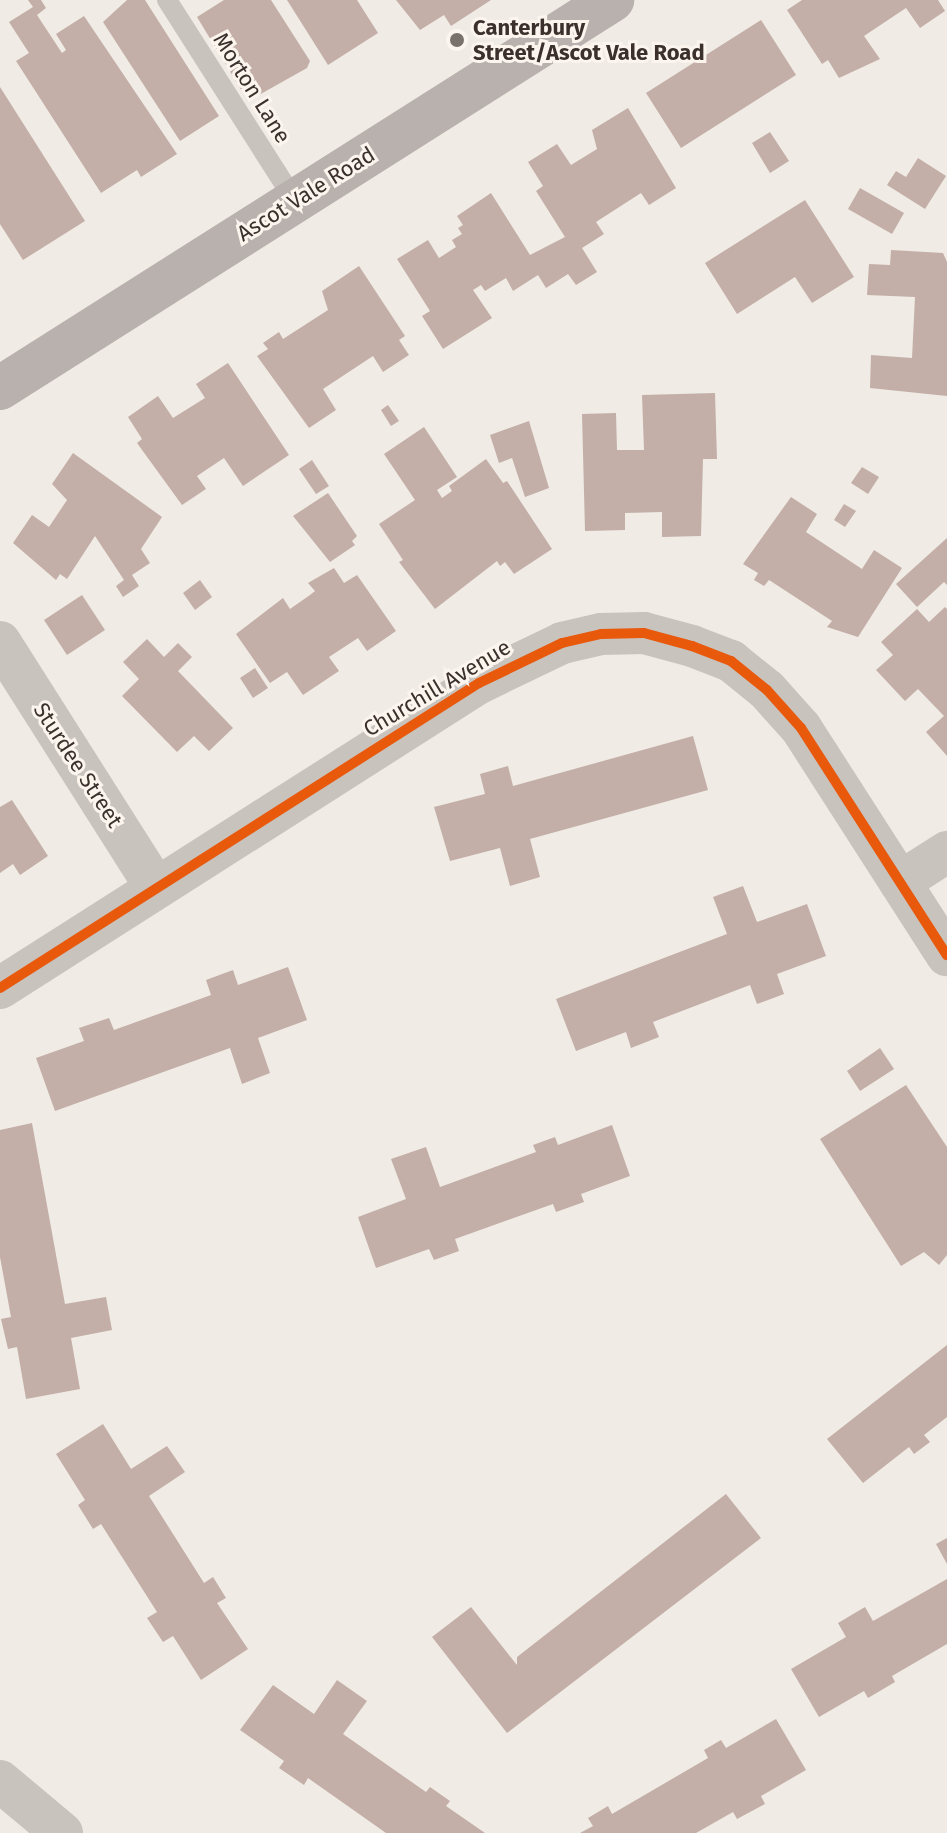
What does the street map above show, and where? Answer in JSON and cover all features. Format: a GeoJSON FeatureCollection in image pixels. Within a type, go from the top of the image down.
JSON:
{"type":"FeatureCollection","features":[{"type":"Feature","properties":{"kind":"main road","name":"Ascot Vale Road"},"geometry":{"type":"LineString","coordinates":[[0,388],[295,201],[588,6]]}},
{"type":"Feature","properties":{"kind":"street","name":"Churchill Avenue"},"geometry":{"type":"LineString","coordinates":[[0,988],[523,658],[601,634],[644,633],[731,661],[767,690],[801,728],[947,955]]}},
{"type":"Feature","properties":{"kind":"street","name":"Sturdee Street"},"geometry":{"type":"LineString","coordinates":[[0,642],[156,888]]}},
{"type":"Feature","properties":{"kind":"street"},"geometry":{"type":"LineString","coordinates":[[900,882],[947,852]]}},
{"type":"Feature","properties":{"kind":"street"},"geometry":{"type":"LineString","coordinates":[[0,1781],[62,1833]]}},
{"type":"Feature","properties":{"kind":"lane","name":"Morton Lane"},"geometry":{"type":"LineString","coordinates":[[167,0],[295,201]]}},
{"type":"Feature","properties":{"kind":"building"},"geometry":{"type":"Polygon","coordinates":[[[28,0],[41,0],[46,8],[37,15],[62,53],[66,50],[56,34],[84,16],[177,154],[141,177],[137,170],[101,193],[16,61],[29,53],[9,22],[33,7],[28,0]]]}},
{"type":"Feature","properties":{"kind":"building"},"geometry":{"type":"Polygon","coordinates":[[[127,0],[145,0],[219,116],[180,141],[103,22],[127,0]]]}},
{"type":"Feature","properties":{"kind":"building"},"geometry":{"type":"Polygon","coordinates":[[[224,0],[271,0],[310,61],[307,68],[248,101],[197,17],[224,0]]]}},
{"type":"Feature","properties":{"kind":"building"},"geometry":{"type":"Polygon","coordinates":[[[287,0],[357,0],[378,33],[328,65],[287,0]]]}},
{"type":"Feature","properties":{"kind":"building"},"geometry":{"type":"Polygon","coordinates":[[[396,0],[491,0],[451,26],[444,15],[420,30],[396,0]]]}},
{"type":"Feature","properties":{"kind":"building"},"geometry":{"type":"Polygon","coordinates":[[[802,0],[938,0],[945,11],[920,28],[906,8],[864,36],[880,59],[839,78],[828,60],[822,64],[787,10],[802,0]]]}},
{"type":"Feature","properties":{"kind":"building"},"geometry":{"type":"Polygon","coordinates":[[[761,20],[796,75],[681,148],[646,93],[761,20]]]}},
{"type":"Feature","properties":{"kind":"building"},"geometry":{"type":"Polygon","coordinates":[[[0,87],[85,221],[23,260],[0,224],[0,87]]]}},
{"type":"Feature","properties":{"kind":"building"},"geometry":{"type":"Polygon","coordinates":[[[628,108],[676,188],[649,205],[641,193],[596,222],[604,234],[582,248],[597,272],[576,285],[568,274],[546,288],[538,275],[513,291],[506,278],[485,291],[481,285],[473,290],[492,318],[443,349],[422,316],[430,311],[397,259],[428,240],[439,258],[456,247],[452,240],[462,234],[458,228],[463,225],[457,216],[491,193],[530,255],[565,237],[536,191],[543,186],[528,162],[557,144],[571,165],[597,149],[592,130],[628,108]]]}},
{"type":"Feature","properties":{"kind":"building"},"geometry":{"type":"Polygon","coordinates":[[[770,132],[789,161],[770,173],[752,143],[770,132]]]}},
{"type":"Feature","properties":{"kind":"building"},"geometry":{"type":"Polygon","coordinates":[[[918,158],[946,176],[925,209],[887,185],[896,171],[906,177],[918,158]]]}},
{"type":"Feature","properties":{"kind":"building"},"geometry":{"type":"Polygon","coordinates":[[[860,188],[904,213],[892,234],[848,209],[860,188]]]}},
{"type":"Feature","properties":{"kind":"building"},"geometry":{"type":"Polygon","coordinates":[[[805,200],[854,277],[812,303],[795,277],[737,314],[705,263],[805,200]]]}},
{"type":"Feature","properties":{"kind":"building"},"geometry":{"type":"Polygon","coordinates":[[[891,250],[943,253],[947,262],[947,396],[870,388],[871,355],[912,358],[915,297],[867,295],[869,264],[890,265],[891,250]]]}},
{"type":"Feature","properties":{"kind":"building"},"geometry":{"type":"Polygon","coordinates":[[[359,266],[405,336],[399,340],[409,355],[383,372],[373,356],[323,389],[336,410],[309,428],[257,356],[268,349],[263,343],[279,332],[283,339],[328,310],[322,291],[359,266]]]}},
{"type":"Feature","properties":{"kind":"building"},"geometry":{"type":"Polygon","coordinates":[[[228,363],[289,455],[243,486],[224,458],[197,476],[206,489],[182,505],[137,443],[142,439],[128,417],[158,396],[173,418],[205,398],[196,384],[228,363]]]}},
{"type":"Feature","properties":{"kind":"building"},"geometry":{"type":"Polygon","coordinates":[[[715,393],[717,459],[703,459],[701,536],[662,537],[662,512],[625,513],[625,530],[585,531],[582,414],[616,413],[617,450],[644,450],[642,395],[715,393]]]}},
{"type":"Feature","properties":{"kind":"building"},"geometry":{"type":"Polygon","coordinates":[[[388,405],[399,421],[391,426],[381,410],[388,405]]]}},
{"type":"Feature","properties":{"kind":"building"},"geometry":{"type":"Polygon","coordinates":[[[529,421],[549,488],[525,497],[512,458],[499,463],[490,435],[529,421]]]}},
{"type":"Feature","properties":{"kind":"building"},"geometry":{"type":"Polygon","coordinates":[[[424,427],[457,477],[437,490],[442,498],[452,491],[449,486],[486,459],[503,483],[507,481],[552,549],[514,574],[505,562],[500,566],[497,561],[435,609],[399,562],[403,560],[379,524],[415,500],[384,454],[424,427]]]}},
{"type":"Feature","properties":{"kind":"building"},"geometry":{"type":"Polygon","coordinates":[[[73,453],[162,517],[141,549],[150,563],[132,575],[139,586],[123,597],[116,586],[124,580],[95,536],[67,579],[60,574],[56,580],[13,543],[32,515],[49,527],[67,500],[52,484],[73,453]]]}},
{"type":"Feature","properties":{"kind":"building"},"geometry":{"type":"Polygon","coordinates":[[[312,460],[329,486],[316,494],[299,469],[312,460]]]}},
{"type":"Feature","properties":{"kind":"building"},"geometry":{"type":"Polygon","coordinates":[[[862,467],[879,477],[868,494],[851,483],[862,467]]]}},
{"type":"Feature","properties":{"kind":"building"},"geometry":{"type":"Polygon","coordinates":[[[328,493],[357,536],[352,541],[355,545],[330,562],[293,516],[328,493]]]}},
{"type":"Feature","properties":{"kind":"building"},"geometry":{"type":"Polygon","coordinates":[[[791,497],[817,514],[806,532],[862,569],[874,550],[902,568],[858,637],[827,627],[832,621],[769,580],[764,586],[754,580],[758,573],[743,564],[791,497]]]}},
{"type":"Feature","properties":{"kind":"building"},"geometry":{"type":"Polygon","coordinates":[[[844,504],[856,511],[845,527],[834,520],[844,504]]]}},
{"type":"Feature","properties":{"kind":"building"},"geometry":{"type":"Polygon","coordinates":[[[947,538],[947,585],[944,582],[917,607],[896,584],[947,538]]]}},
{"type":"Feature","properties":{"kind":"building"},"geometry":{"type":"Polygon","coordinates":[[[334,568],[344,583],[357,575],[396,631],[367,651],[358,638],[329,657],[339,671],[303,695],[287,672],[270,683],[236,634],[283,598],[290,609],[315,591],[308,583],[334,568]]]}},
{"type":"Feature","properties":{"kind":"building"},"geometry":{"type":"Polygon","coordinates":[[[200,580],[212,597],[195,610],[183,593],[200,580]]]}},
{"type":"Feature","properties":{"kind":"building"},"geometry":{"type":"Polygon","coordinates":[[[82,595],[105,630],[67,655],[44,620],[82,595]]]}},
{"type":"Feature","properties":{"kind":"building"},"geometry":{"type":"Polygon","coordinates":[[[945,607],[947,756],[926,732],[944,716],[918,689],[905,701],[876,670],[893,655],[881,642],[917,609],[929,622],[945,607]]]}},
{"type":"Feature","properties":{"kind":"building"},"geometry":{"type":"Polygon","coordinates":[[[147,639],[164,657],[178,643],[192,657],[178,671],[233,728],[209,751],[194,736],[177,752],[122,696],[139,679],[123,662],[147,639]]]}},
{"type":"Feature","properties":{"kind":"building"},"geometry":{"type":"Polygon","coordinates":[[[255,668],[268,688],[253,698],[240,678],[255,668]]]}},
{"type":"Feature","properties":{"kind":"building"},"geometry":{"type":"Polygon","coordinates":[[[693,736],[708,790],[530,839],[540,877],[510,886],[500,848],[450,861],[434,807],[485,794],[480,774],[508,766],[513,786],[693,736]]]}},
{"type":"Feature","properties":{"kind":"building"},"geometry":{"type":"Polygon","coordinates":[[[12,800],[48,856],[20,875],[13,864],[0,873],[0,807],[12,800]]]}},
{"type":"Feature","properties":{"kind":"building"},"geometry":{"type":"Polygon","coordinates":[[[743,886],[757,922],[807,904],[826,956],[777,974],[784,994],[757,1004],[750,985],[653,1022],[659,1037],[631,1048],[626,1032],[576,1051],[556,999],[727,934],[713,897],[743,886]]]}},
{"type":"Feature","properties":{"kind":"building"},"geometry":{"type":"Polygon","coordinates":[[[288,967],[307,1020],[258,1038],[270,1073],[242,1084],[230,1048],[55,1111],[36,1058],[84,1041],[79,1028],[109,1018],[114,1030],[211,995],[206,980],[233,970],[238,985],[288,967]]]}},
{"type":"Feature","properties":{"kind":"building"},"geometry":{"type":"Polygon","coordinates":[[[880,1048],[894,1069],[860,1091],[847,1071],[880,1048]]]}},
{"type":"Feature","properties":{"kind":"building"},"geometry":{"type":"Polygon","coordinates":[[[906,1085],[947,1147],[947,1255],[939,1265],[924,1252],[901,1266],[820,1139],[906,1085]]]}},
{"type":"Feature","properties":{"kind":"building"},"geometry":{"type":"Polygon","coordinates":[[[32,1123],[65,1304],[106,1297],[112,1330],[71,1338],[80,1389],[26,1399],[17,1347],[8,1349],[1,1319],[11,1317],[0,1257],[0,1130],[32,1123]]]}},
{"type":"Feature","properties":{"kind":"building"},"geometry":{"type":"Polygon","coordinates":[[[612,1125],[630,1176],[581,1194],[584,1202],[556,1212],[553,1204],[455,1239],[459,1251],[434,1260],[429,1249],[376,1268],[358,1217],[406,1199],[391,1159],[426,1147],[440,1187],[536,1152],[533,1145],[555,1137],[558,1145],[612,1125]]]}},
{"type":"Feature","properties":{"kind":"building"},"geometry":{"type":"Polygon","coordinates":[[[947,1345],[947,1417],[924,1435],[930,1442],[914,1454],[909,1447],[863,1483],[827,1439],[947,1345]]]}},
{"type":"Feature","properties":{"kind":"building"},"geometry":{"type":"Polygon","coordinates":[[[103,1424],[131,1469],[167,1446],[185,1472],[149,1496],[204,1583],[213,1577],[226,1598],[217,1603],[248,1649],[201,1680],[173,1636],[163,1642],[147,1618],[157,1612],[101,1524],[93,1529],[78,1505],[85,1500],[56,1454],[103,1424]]]}},
{"type":"Feature","properties":{"kind":"building"},"geometry":{"type":"Polygon","coordinates":[[[726,1494],[761,1538],[507,1733],[432,1637],[471,1607],[517,1665],[517,1657],[726,1494]]]}},
{"type":"Feature","properties":{"kind":"building"},"geometry":{"type":"Polygon","coordinates":[[[947,1538],[947,1564],[936,1544],[947,1538]]]}},
{"type":"Feature","properties":{"kind":"building"},"geometry":{"type":"Polygon","coordinates":[[[947,1579],[947,1644],[892,1676],[895,1682],[868,1698],[864,1691],[819,1717],[791,1669],[846,1637],[838,1623],[865,1607],[873,1621],[947,1579]]]}},
{"type":"Feature","properties":{"kind":"building"},"geometry":{"type":"Polygon","coordinates":[[[337,1680],[367,1701],[343,1734],[426,1792],[430,1787],[450,1801],[446,1806],[485,1833],[386,1833],[308,1778],[304,1785],[279,1768],[284,1761],[240,1730],[273,1685],[314,1714],[337,1680]]]}},
{"type":"Feature","properties":{"kind":"building"},"geometry":{"type":"Polygon","coordinates":[[[776,1719],[806,1770],[761,1796],[765,1804],[737,1819],[733,1812],[696,1833],[580,1833],[593,1826],[588,1818],[608,1806],[612,1814],[708,1758],[704,1750],[721,1740],[726,1748],[776,1719]]]}},
{"type":"Feature","properties":{"kind":"cycle path"},"geometry":{"type":"LineString","coordinates":[[0,988],[479,683],[562,643],[601,634],[644,633],[692,646],[731,661],[767,690],[801,728],[947,955]]}},
{"type":"Feature","properties":{"kind":"place","name":"Canterbury Street/Ascot Vale Road"},"geometry":{"type":"Point","coordinates":[457,40]}}]}
